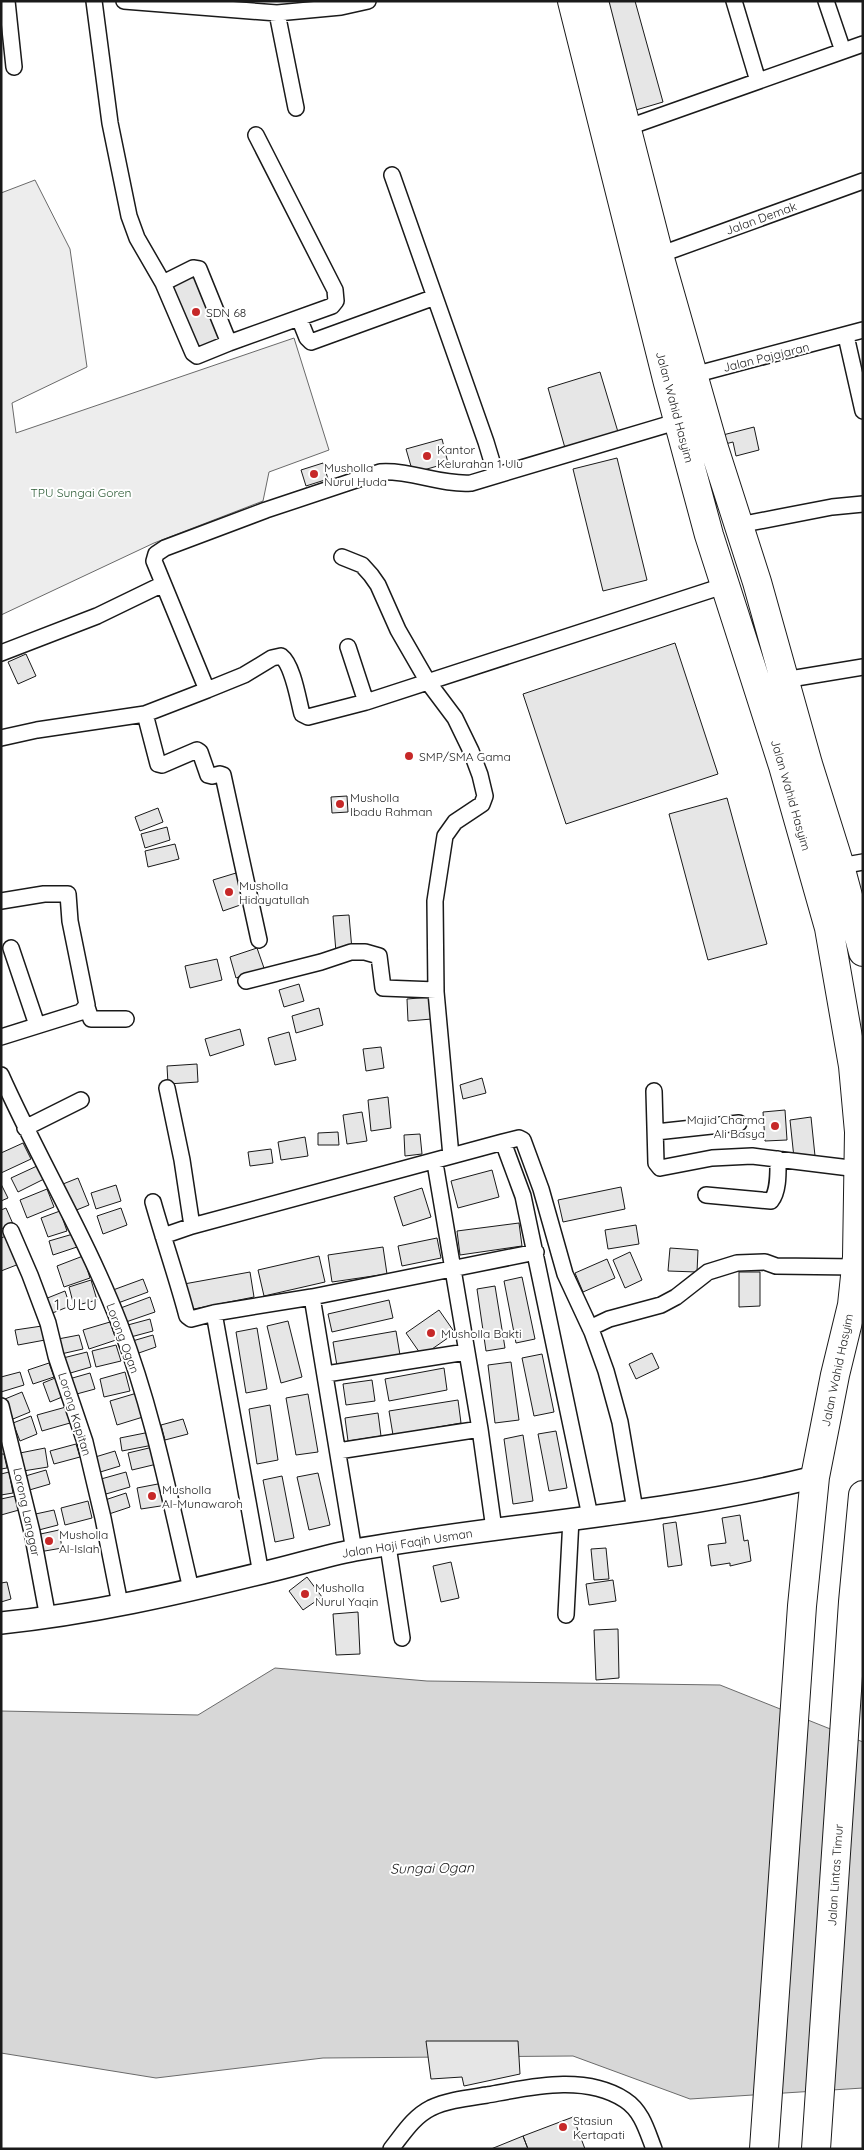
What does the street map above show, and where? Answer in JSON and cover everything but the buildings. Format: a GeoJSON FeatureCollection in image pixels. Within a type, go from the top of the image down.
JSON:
{"type":"FeatureCollection","features":[{"type":"Feature","properties":{"kind":"highway","name":"Jalan Wahid Hasyim"},"geometry":{"type":"LineString","coordinates":[[572,1],[681,379],[739,525],[784,680],[852,864],[863,952]]}},
{"type":"Feature","properties":{"kind":"highway","name":"Jalan Wahid Hasyim"},"geometry":{"type":"LineString","coordinates":[[594,1],[659,254],[681,379],[679,421],[709,535],[783,766],[829,928],[858,1065],[859,1132],[856,1267],[852,1305],[835,1375],[815,1477],[802,1606],[764,2149]]}},
{"type":"Feature","properties":{"kind":"highway","name":"Jalan Lintas Timur"},"geometry":{"type":"LineString","coordinates":[[816,2149],[863,1495]]}},
{"type":"Feature","properties":{"kind":"street"},"geometry":{"type":"LineString","coordinates":[[7,1],[14,67]]}},
{"type":"Feature","properties":{"kind":"street"},"geometry":{"type":"LineString","coordinates":[[94,1],[110,123],[129,216],[137,238],[163,283],[195,356],[202,356],[229,343],[332,306],[336,301],[336,296],[256,135]]}},
{"type":"Feature","properties":{"kind":"street"},"geometry":{"type":"LineString","coordinates":[[124,1],[277,13],[341,7],[368,1]]}},
{"type":"Feature","properties":{"kind":"street"},"geometry":{"type":"LineString","coordinates":[[734,1],[758,81]]}},
{"type":"Feature","properties":{"kind":"street"},"geometry":{"type":"LineString","coordinates":[[826,1],[843,51]]}},
{"type":"Feature","properties":{"kind":"street"},"geometry":{"type":"LineString","coordinates":[[277,13],[296,108]]}},
{"type":"Feature","properties":{"kind":"street"},"geometry":{"type":"LineString","coordinates":[[626,128],[863,44]]}},
{"type":"Feature","properties":{"kind":"street"},"geometry":{"type":"LineString","coordinates":[[392,176],[496,475]]}},
{"type":"Feature","properties":{"kind":"street","name":"Jalan Demak"},"geometry":{"type":"LineString","coordinates":[[659,254],[863,181]]}},
{"type":"Feature","properties":{"kind":"street"},"geometry":{"type":"LineString","coordinates":[[163,283],[193,268],[199,269],[229,343]]}},
{"type":"Feature","properties":{"kind":"street"},"geometry":{"type":"LineString","coordinates":[[299,318],[307,338],[311,342],[435,297]]}},
{"type":"Feature","properties":{"kind":"street","name":"Jalan Pajajaran"},"geometry":{"type":"LineString","coordinates":[[681,379],[863,330]]}},
{"type":"Feature","properties":{"kind":"street"},"geometry":{"type":"LineString","coordinates":[[846,336],[863,410]]}},
{"type":"Feature","properties":{"kind":"street"},"geometry":{"type":"LineString","coordinates":[[207,690],[154,561],[156,554],[165,548],[266,510],[373,474],[389,471],[460,483],[471,483],[679,421]]}},
{"type":"Feature","properties":{"kind":"street"},"geometry":{"type":"LineString","coordinates":[[739,525],[832,507],[863,504]]}},
{"type":"Feature","properties":{"kind":"street"},"geometry":{"type":"LineString","coordinates":[[342,557],[362,565],[378,585],[398,630],[428,682],[454,718],[471,751],[485,796],[480,806],[455,822],[445,836],[442,845],[435,901],[436,990],[451,1156]]}},
{"type":"Feature","properties":{"kind":"street"},"geometry":{"type":"LineString","coordinates":[[1,653],[97,616],[163,584]]}},
{"type":"Feature","properties":{"kind":"street"},"geometry":{"type":"LineString","coordinates":[[1,738],[37,730],[145,714],[244,675],[272,658],[280,656],[285,660],[289,669],[302,714],[305,717],[366,702],[726,585]]}},
{"type":"Feature","properties":{"kind":"street"},"geometry":{"type":"LineString","coordinates":[[348,647],[366,702]]}},
{"type":"Feature","properties":{"kind":"street"},"geometry":{"type":"LineString","coordinates":[[784,680],[863,667]]}},
{"type":"Feature","properties":{"kind":"street"},"geometry":{"type":"LineString","coordinates":[[145,714],[156,763],[162,765],[197,750],[200,752],[208,775],[222,775],[259,940]]}},
{"type":"Feature","properties":{"kind":"street"},"geometry":{"type":"LineString","coordinates":[[1,901],[44,894],[68,894],[70,921],[87,998],[86,1007],[91,1019],[126,1019]]}},
{"type":"Feature","properties":{"kind":"street"},"geometry":{"type":"LineString","coordinates":[[11,948],[37,1025]]}},
{"type":"Feature","properties":{"kind":"street"},"geometry":{"type":"LineString","coordinates":[[246,981],[321,962],[341,954],[365,952],[379,956],[384,988],[436,990]]}},
{"type":"Feature","properties":{"kind":"street"},"geometry":{"type":"LineString","coordinates":[[1,1037],[81,1012],[86,1007]]}},
{"type":"Feature","properties":{"kind":"street","name":"Lorong Ogan"},"geometry":{"type":"LineString","coordinates":[[1,1075],[25,1128],[88,1249],[120,1326],[150,1414],[191,1589]]}},
{"type":"Feature","properties":{"kind":"street"},"geometry":{"type":"LineString","coordinates":[[167,1088],[182,1160],[192,1226]]}},
{"type":"Feature","properties":{"kind":"street"},"geometry":{"type":"LineString","coordinates":[[654,1091],[656,1163],[663,1169],[712,1158],[752,1156],[858,1169]]}},
{"type":"Feature","properties":{"kind":"street"},"geometry":{"type":"LineString","coordinates":[[25,1128],[81,1100]]}},
{"type":"Feature","properties":{"kind":"street"},"geometry":{"type":"LineString","coordinates":[[656,1132],[739,1123]]}},
{"type":"Feature","properties":{"kind":"street"},"geometry":{"type":"LineString","coordinates":[[163,1236],[192,1226],[503,1142],[519,1138],[523,1140],[541,1189],[565,1274],[590,1328],[606,1371],[620,1422],[635,1510]]}},
{"type":"Feature","properties":{"kind":"street"},"geometry":{"type":"LineString","coordinates":[[503,1142],[523,1196],[536,1252],[580,1518],[566,1615]]}},
{"type":"Feature","properties":{"kind":"street"},"geometry":{"type":"LineString","coordinates":[[706,1195],[771,1201],[775,1196],[777,1185],[778,1159]]}},
{"type":"Feature","properties":{"kind":"street"},"geometry":{"type":"LineString","coordinates":[[436,1168],[480,1429],[494,1529]]}},
{"type":"Feature","properties":{"kind":"street"},"geometry":{"type":"LineString","coordinates":[[523,1196],[541,1189]]}},
{"type":"Feature","properties":{"kind":"street"},"geometry":{"type":"LineString","coordinates":[[153,1202],[173,1262],[178,1287],[188,1318],[452,1270],[536,1252]]}},
{"type":"Feature","properties":{"kind":"street","name":"Lorong Kapitan"},"geometry":{"type":"LineString","coordinates":[[10,1231],[30,1275],[48,1323],[56,1356],[85,1442],[103,1518],[120,1604]]}},
{"type":"Feature","properties":{"kind":"street"},"geometry":{"type":"LineString","coordinates":[[590,1328],[609,1318],[661,1304],[690,1288],[704,1274],[737,1263],[765,1262],[776,1266],[856,1267]]}},
{"type":"Feature","properties":{"kind":"street"},"geometry":{"type":"LineString","coordinates":[[312,1296],[354,1551]]}},
{"type":"Feature","properties":{"kind":"street"},"geometry":{"type":"LineString","coordinates":[[214,1313],[261,1574]]}},
{"type":"Feature","properties":{"kind":"street"},"geometry":{"type":"LineString","coordinates":[[326,1374],[466,1352]]}},
{"type":"Feature","properties":{"kind":"street","name":"Lorong Langgar"},"geometry":{"type":"LineString","coordinates":[[1,1406],[32,1532],[48,1618]]}},
{"type":"Feature","properties":{"kind":"street"},"geometry":{"type":"LineString","coordinates":[[338,1451],[480,1429]]}},
{"type":"Feature","properties":{"kind":"street","name":"Jalan Haji Faqih Usman"},"geometry":{"type":"LineString","coordinates":[[1,1623],[48,1618],[120,1604],[261,1574],[354,1551],[494,1529],[725,1497],[815,1477]]}},
{"type":"Feature","properties":{"kind":"street"},"geometry":{"type":"LineString","coordinates":[[388,1546],[402,1638]]}},
{"type":"Feature","properties":{"kind":"street"},"geometry":{"type":"LineString","coordinates":[[391,2149],[420,2115],[431,2108],[460,2099],[547,2084],[596,2088],[613,2093],[627,2101],[637,2111],[646,2125],[654,2149]]}},
{"type":"Feature","properties":{"kind":"shaded area","name":"TPU Sungai Goren"},"geometry":{"type":"Polygon","coordinates":[[[35,180],[70,249],[87,367],[12,403],[16,433],[294,338],[329,450],[269,472],[263,501],[154,543],[1,615],[1,193],[35,180]]]}},
{"type":"Feature","properties":{"kind":"water","name":"Sungai Ogan"},"geometry":{"type":"Polygon","coordinates":[[[275,1668],[427,1681],[720,1685],[863,1742],[863,2088],[690,2099],[573,2056],[323,2058],[156,2078],[1,2053],[1,1711],[198,1715],[275,1668]]]}},
{"type":"Feature","properties":{"kind":"place","name":"SDN 68"},"geometry":{"type":"Point","coordinates":[196,312]}},
{"type":"Feature","properties":{"kind":"place","name":"Kantor Kelurahan 1 Ulu"},"geometry":{"type":"Point","coordinates":[427,456]}},
{"type":"Feature","properties":{"kind":"place","name":"Musholla Nurul Huda"},"geometry":{"type":"Point","coordinates":[314,474]}},
{"type":"Feature","properties":{"kind":"place","name":"SMP/SMA Gama"},"geometry":{"type":"Point","coordinates":[409,756]}},
{"type":"Feature","properties":{"kind":"place","name":"Musholla Ibadu Rahman"},"geometry":{"type":"Point","coordinates":[340,804]}},
{"type":"Feature","properties":{"kind":"place","name":"Musholla Hidayatullah"},"geometry":{"type":"Point","coordinates":[229,892]}},
{"type":"Feature","properties":{"kind":"place","name":"Majid Charma Ali Basya"},"geometry":{"type":"Point","coordinates":[775,1126]}},
{"type":"Feature","properties":{"kind":"place","name":"Musholla Bakti"},"geometry":{"type":"Point","coordinates":[431,1333]}},
{"type":"Feature","properties":{"kind":"place","name":"Musholla Al-Munawaroh"},"geometry":{"type":"Point","coordinates":[152,1496]}},
{"type":"Feature","properties":{"kind":"place","name":"Musholla Al-Islah"},"geometry":{"type":"Point","coordinates":[49,1541]}},
{"type":"Feature","properties":{"kind":"place","name":"Musholla Nurul Yaqin"},"geometry":{"type":"Point","coordinates":[305,1594]}},
{"type":"Feature","properties":{"kind":"place","name":"Stasiun Kertapati"},"geometry":{"type":"Point","coordinates":[563,2127]}},
{"type":"Feature","properties":{"kind":"district","name":"1 ULU"},"geometry":{"type":"Point","coordinates":[76,1304]}}]}
